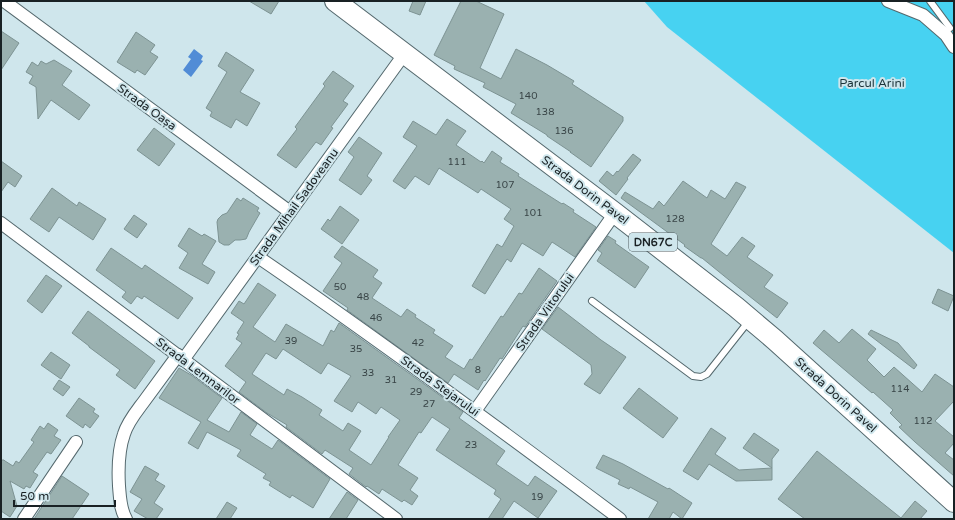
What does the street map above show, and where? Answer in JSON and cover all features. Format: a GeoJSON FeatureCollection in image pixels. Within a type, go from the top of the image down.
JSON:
{"type":"FeatureCollection","features":[{"type":"Feature","properties":{"kind":"main road","name":"Strada Dorin Pavel"},"geometry":{"type":"LineString","coordinates":[[335,1],[615,213],[750,319],[954,501]]}},
{"type":"Feature","properties":{"kind":"street","name":"Strada Oașa"},"geometry":{"type":"LineString","coordinates":[[4,1],[290,212]]}},
{"type":"Feature","properties":{"kind":"street"},"geometry":{"type":"LineString","coordinates":[[888,1],[923,15],[950,29],[954,47]]}},
{"type":"Feature","properties":{"kind":"street","name":"Strada Mihail Sadoveanu"},"geometry":{"type":"LineString","coordinates":[[181,358],[258,257],[405,53]]}},
{"type":"Feature","properties":{"kind":"street","name":"Strada Viitorului"},"geometry":{"type":"LineString","coordinates":[[475,411],[615,213]]}},
{"type":"Feature","properties":{"kind":"street","name":"Strada Lemnarilor"},"geometry":{"type":"LineString","coordinates":[[1,223],[396,519]]}},
{"type":"Feature","properties":{"kind":"street","name":"Strada Stejarului"},"geometry":{"type":"LineString","coordinates":[[258,257],[327,304],[475,411],[620,519]]}},
{"type":"Feature","properties":{"kind":"street"},"geometry":{"type":"LineString","coordinates":[[126,519],[120,500],[119,481],[119,461],[124,434],[133,416],[181,358]]}},
{"type":"Feature","properties":{"kind":"street"},"geometry":{"type":"LineString","coordinates":[[24,519],[76,442]]}},
{"type":"Feature","properties":{"kind":"lane"},"geometry":{"type":"LineString","coordinates":[[930,1],[950,29]]}},
{"type":"Feature","properties":{"kind":"lane"},"geometry":{"type":"LineString","coordinates":[[592,301],[693,376],[701,377],[707,374],[750,319]]}},
{"type":"Feature","properties":{"kind":"green space","name":"Parcul Arini"},"geometry":{"type":"Polygon","coordinates":[[[644,1],[954,1],[954,253],[667,27],[644,1]]]}},
{"type":"Feature","properties":{"kind":"shaded area"},"geometry":{"type":"Polygon","coordinates":[[[194,49],[203,56],[201,60],[203,61],[191,77],[183,70],[191,59],[188,57],[194,49]]]}},
{"type":"Feature","properties":{"kind":"building"},"geometry":{"type":"Polygon","coordinates":[[[249,1],[279,1],[271,14],[249,1]]]}},
{"type":"Feature","properties":{"kind":"building"},"geometry":{"type":"Polygon","coordinates":[[[413,1],[426,1],[420,15],[409,11],[413,1]]]}},
{"type":"Feature","properties":{"kind":"building"},"geometry":{"type":"Polygon","coordinates":[[[461,1],[476,1],[504,14],[480,68],[501,79],[516,49],[574,81],[572,84],[623,117],[623,121],[591,167],[547,135],[511,113],[516,104],[483,87],[485,83],[454,69],[455,66],[434,55],[461,1]]]}},
{"type":"Feature","properties":{"kind":"building"},"geometry":{"type":"Polygon","coordinates":[[[1,31],[19,43],[1,70],[1,31]]]}},
{"type":"Feature","properties":{"kind":"building"},"geometry":{"type":"Polygon","coordinates":[[[136,32],[155,45],[150,52],[158,57],[145,75],[137,70],[135,73],[117,62],[136,32]]]}},
{"type":"Feature","properties":{"kind":"building"},"geometry":{"type":"Polygon","coordinates":[[[226,52],[254,70],[240,92],[260,103],[247,126],[236,119],[231,128],[210,116],[212,112],[206,108],[227,72],[218,66],[226,52]]]}},
{"type":"Feature","properties":{"kind":"building"},"geometry":{"type":"Polygon","coordinates":[[[54,60],[72,71],[62,85],[90,105],[79,120],[51,100],[38,119],[36,87],[29,83],[33,76],[26,72],[32,62],[38,66],[41,61],[46,64],[54,60]]]}},
{"type":"Feature","properties":{"kind":"building"},"geometry":{"type":"Polygon","coordinates":[[[333,71],[354,86],[343,101],[348,104],[331,127],[333,128],[321,145],[316,142],[296,168],[277,155],[297,129],[295,127],[325,86],[323,84],[333,71]]]}},
{"type":"Feature","properties":{"kind":"building"},"geometry":{"type":"Polygon","coordinates":[[[447,119],[466,131],[456,145],[484,163],[492,151],[502,158],[500,162],[519,174],[518,176],[574,210],[573,212],[596,227],[575,257],[552,242],[543,256],[522,243],[511,262],[507,259],[485,294],[472,286],[497,244],[502,247],[514,226],[504,219],[511,209],[481,189],[478,193],[439,168],[429,185],[415,176],[405,189],[393,181],[417,146],[403,137],[413,121],[436,135],[447,119]]]}},
{"type":"Feature","properties":{"kind":"building"},"geometry":{"type":"Polygon","coordinates":[[[154,128],[175,144],[159,166],[137,150],[154,128]]]}},
{"type":"Feature","properties":{"kind":"building"},"geometry":{"type":"Polygon","coordinates":[[[359,137],[382,153],[367,176],[372,180],[361,195],[339,180],[354,157],[348,152],[359,137]]]}},
{"type":"Feature","properties":{"kind":"building"},"geometry":{"type":"Polygon","coordinates":[[[633,154],[641,160],[616,195],[599,181],[607,171],[613,176],[633,154]]]}},
{"type":"Feature","properties":{"kind":"building"},"geometry":{"type":"Polygon","coordinates":[[[1,161],[22,176],[15,187],[8,182],[1,192],[1,161]]]}},
{"type":"Feature","properties":{"kind":"building"},"geometry":{"type":"Polygon","coordinates":[[[683,181],[707,198],[711,190],[725,199],[736,182],[746,187],[711,244],[727,256],[742,237],[755,246],[747,257],[773,275],[764,287],[788,303],[777,318],[702,258],[621,198],[625,192],[653,209],[659,201],[664,206],[683,181]]]}},
{"type":"Feature","properties":{"kind":"building"},"geometry":{"type":"Polygon","coordinates":[[[52,188],[77,206],[79,202],[106,219],[93,240],[59,217],[49,232],[30,219],[52,188]]]}},
{"type":"Feature","properties":{"kind":"building"},"geometry":{"type":"Polygon","coordinates":[[[237,198],[241,201],[243,198],[259,208],[257,211],[260,213],[246,239],[235,240],[229,245],[224,245],[219,242],[217,222],[222,215],[227,213],[237,198]]]}},
{"type":"Feature","properties":{"kind":"building"},"geometry":{"type":"Polygon","coordinates":[[[340,206],[359,220],[342,244],[321,229],[328,219],[330,221],[340,206]]]}},
{"type":"Feature","properties":{"kind":"building"},"geometry":{"type":"Polygon","coordinates":[[[134,215],[147,224],[137,238],[124,229],[134,215]]]}},
{"type":"Feature","properties":{"kind":"building"},"geometry":{"type":"Polygon","coordinates":[[[189,228],[202,236],[204,234],[216,241],[202,264],[215,272],[208,284],[179,268],[188,253],[178,246],[189,228]]]}},
{"type":"Feature","properties":{"kind":"building"},"geometry":{"type":"Polygon","coordinates":[[[608,236],[616,241],[615,243],[649,267],[635,288],[597,261],[602,253],[598,250],[608,236]]]}},
{"type":"Feature","properties":{"kind":"building"},"geometry":{"type":"Polygon","coordinates":[[[342,246],[378,270],[373,277],[382,283],[372,298],[401,317],[407,309],[416,315],[415,317],[435,330],[433,333],[453,346],[445,357],[464,369],[470,359],[472,360],[501,316],[503,317],[519,293],[522,294],[539,268],[557,281],[525,327],[523,326],[502,359],[500,358],[478,390],[454,374],[448,383],[323,291],[342,263],[334,257],[342,246]]]}},
{"type":"Feature","properties":{"kind":"building"},"geometry":{"type":"Polygon","coordinates":[[[111,248],[142,269],[145,265],[193,298],[178,319],[144,296],[142,299],[137,296],[131,304],[122,297],[126,292],[96,270],[111,248]]]}},
{"type":"Feature","properties":{"kind":"building"},"geometry":{"type":"Polygon","coordinates":[[[46,275],[62,286],[42,313],[27,301],[46,275]]]}},
{"type":"Feature","properties":{"kind":"building"},"geometry":{"type":"Polygon","coordinates":[[[258,283],[276,295],[253,327],[275,342],[286,324],[323,346],[331,330],[334,332],[339,323],[463,412],[459,418],[505,451],[496,464],[528,486],[535,476],[557,491],[538,518],[514,501],[502,519],[488,519],[501,499],[494,494],[496,490],[436,450],[450,429],[432,417],[421,433],[419,432],[398,465],[418,478],[410,490],[418,496],[412,505],[404,500],[402,502],[382,489],[379,494],[367,486],[366,487],[349,474],[353,468],[325,450],[322,454],[286,427],[287,425],[267,413],[239,392],[246,382],[225,366],[242,343],[236,339],[239,334],[237,333],[244,322],[231,313],[239,301],[244,304],[258,283]],[[283,349],[276,359],[266,353],[252,374],[284,395],[287,389],[302,397],[322,410],[319,415],[343,431],[348,423],[361,431],[349,450],[371,465],[400,420],[381,407],[376,414],[358,402],[352,412],[334,401],[351,376],[328,363],[321,374],[283,349]]]}},
{"type":"Feature","properties":{"kind":"building"},"geometry":{"type":"Polygon","coordinates":[[[938,289],[954,296],[948,311],[932,303],[938,289]]]}},
{"type":"Feature","properties":{"kind":"building"},"geometry":{"type":"Polygon","coordinates":[[[558,307],[626,357],[600,394],[584,384],[592,374],[591,365],[542,329],[558,307]]]}},
{"type":"Feature","properties":{"kind":"building"},"geometry":{"type":"Polygon","coordinates":[[[88,311],[155,361],[135,389],[116,375],[120,370],[72,333],[88,311]]]}},
{"type":"Feature","properties":{"kind":"building"},"geometry":{"type":"Polygon","coordinates":[[[852,329],[876,349],[867,360],[884,377],[894,367],[922,392],[935,374],[954,387],[954,401],[935,421],[954,437],[954,443],[945,453],[954,460],[954,476],[899,427],[902,425],[890,413],[893,410],[813,343],[824,330],[839,343],[852,329]]]}},
{"type":"Feature","properties":{"kind":"building"},"geometry":{"type":"Polygon","coordinates":[[[871,330],[898,343],[917,365],[914,369],[868,334],[871,330]]]}},
{"type":"Feature","properties":{"kind":"building"},"geometry":{"type":"Polygon","coordinates":[[[51,352],[70,365],[61,379],[41,365],[51,352]]]}},
{"type":"Feature","properties":{"kind":"building"},"geometry":{"type":"Polygon","coordinates":[[[179,368],[222,398],[207,420],[229,432],[241,412],[257,424],[250,435],[272,449],[278,440],[330,479],[313,508],[292,495],[290,498],[269,485],[271,482],[263,478],[266,474],[237,456],[241,450],[207,432],[198,449],[188,443],[201,422],[159,398],[179,368]]]}},
{"type":"Feature","properties":{"kind":"building"},"geometry":{"type":"Polygon","coordinates":[[[59,380],[70,387],[63,396],[53,389],[59,380]]]}},
{"type":"Feature","properties":{"kind":"building"},"geometry":{"type":"Polygon","coordinates":[[[639,388],[678,418],[663,438],[623,408],[639,388]]]}},
{"type":"Feature","properties":{"kind":"building"},"geometry":{"type":"Polygon","coordinates":[[[79,398],[95,409],[93,412],[99,416],[90,428],[85,424],[83,428],[66,416],[79,398]]]}},
{"type":"Feature","properties":{"kind":"building"},"geometry":{"type":"Polygon","coordinates":[[[48,423],[58,430],[54,436],[61,440],[51,454],[47,452],[33,472],[38,475],[30,488],[26,486],[24,489],[10,481],[17,506],[10,517],[1,511],[1,460],[4,460],[13,466],[16,461],[19,463],[34,442],[31,440],[40,426],[44,429],[48,423]]]}},
{"type":"Feature","properties":{"kind":"building"},"geometry":{"type":"Polygon","coordinates":[[[711,428],[726,438],[715,454],[739,470],[772,468],[772,480],[736,481],[709,464],[698,480],[683,471],[711,428]]]}},
{"type":"Feature","properties":{"kind":"building"},"geometry":{"type":"Polygon","coordinates":[[[754,433],[779,450],[772,459],[772,468],[743,448],[754,433]]]}},
{"type":"Feature","properties":{"kind":"building"},"geometry":{"type":"Polygon","coordinates":[[[817,451],[901,518],[915,501],[927,511],[920,519],[805,519],[778,499],[817,451]]]}},
{"type":"Feature","properties":{"kind":"building"},"geometry":{"type":"Polygon","coordinates":[[[603,455],[623,464],[668,489],[669,488],[692,503],[682,519],[673,512],[669,519],[648,519],[658,502],[630,487],[629,489],[618,484],[620,480],[596,468],[603,455]]]}},
{"type":"Feature","properties":{"kind":"building"},"geometry":{"type":"Polygon","coordinates":[[[145,466],[159,474],[155,480],[165,486],[154,503],[163,509],[156,519],[148,519],[134,511],[142,499],[130,492],[145,466]]]}},
{"type":"Feature","properties":{"kind":"building"},"geometry":{"type":"Polygon","coordinates":[[[62,476],[89,494],[72,519],[34,519],[62,476]]]}},
{"type":"Feature","properties":{"kind":"building"},"geometry":{"type":"Polygon","coordinates":[[[347,492],[358,500],[346,519],[329,519],[347,492]]]}},
{"type":"Feature","properties":{"kind":"building"},"geometry":{"type":"Polygon","coordinates":[[[227,502],[237,508],[230,519],[216,519],[227,502]]]}}]}
